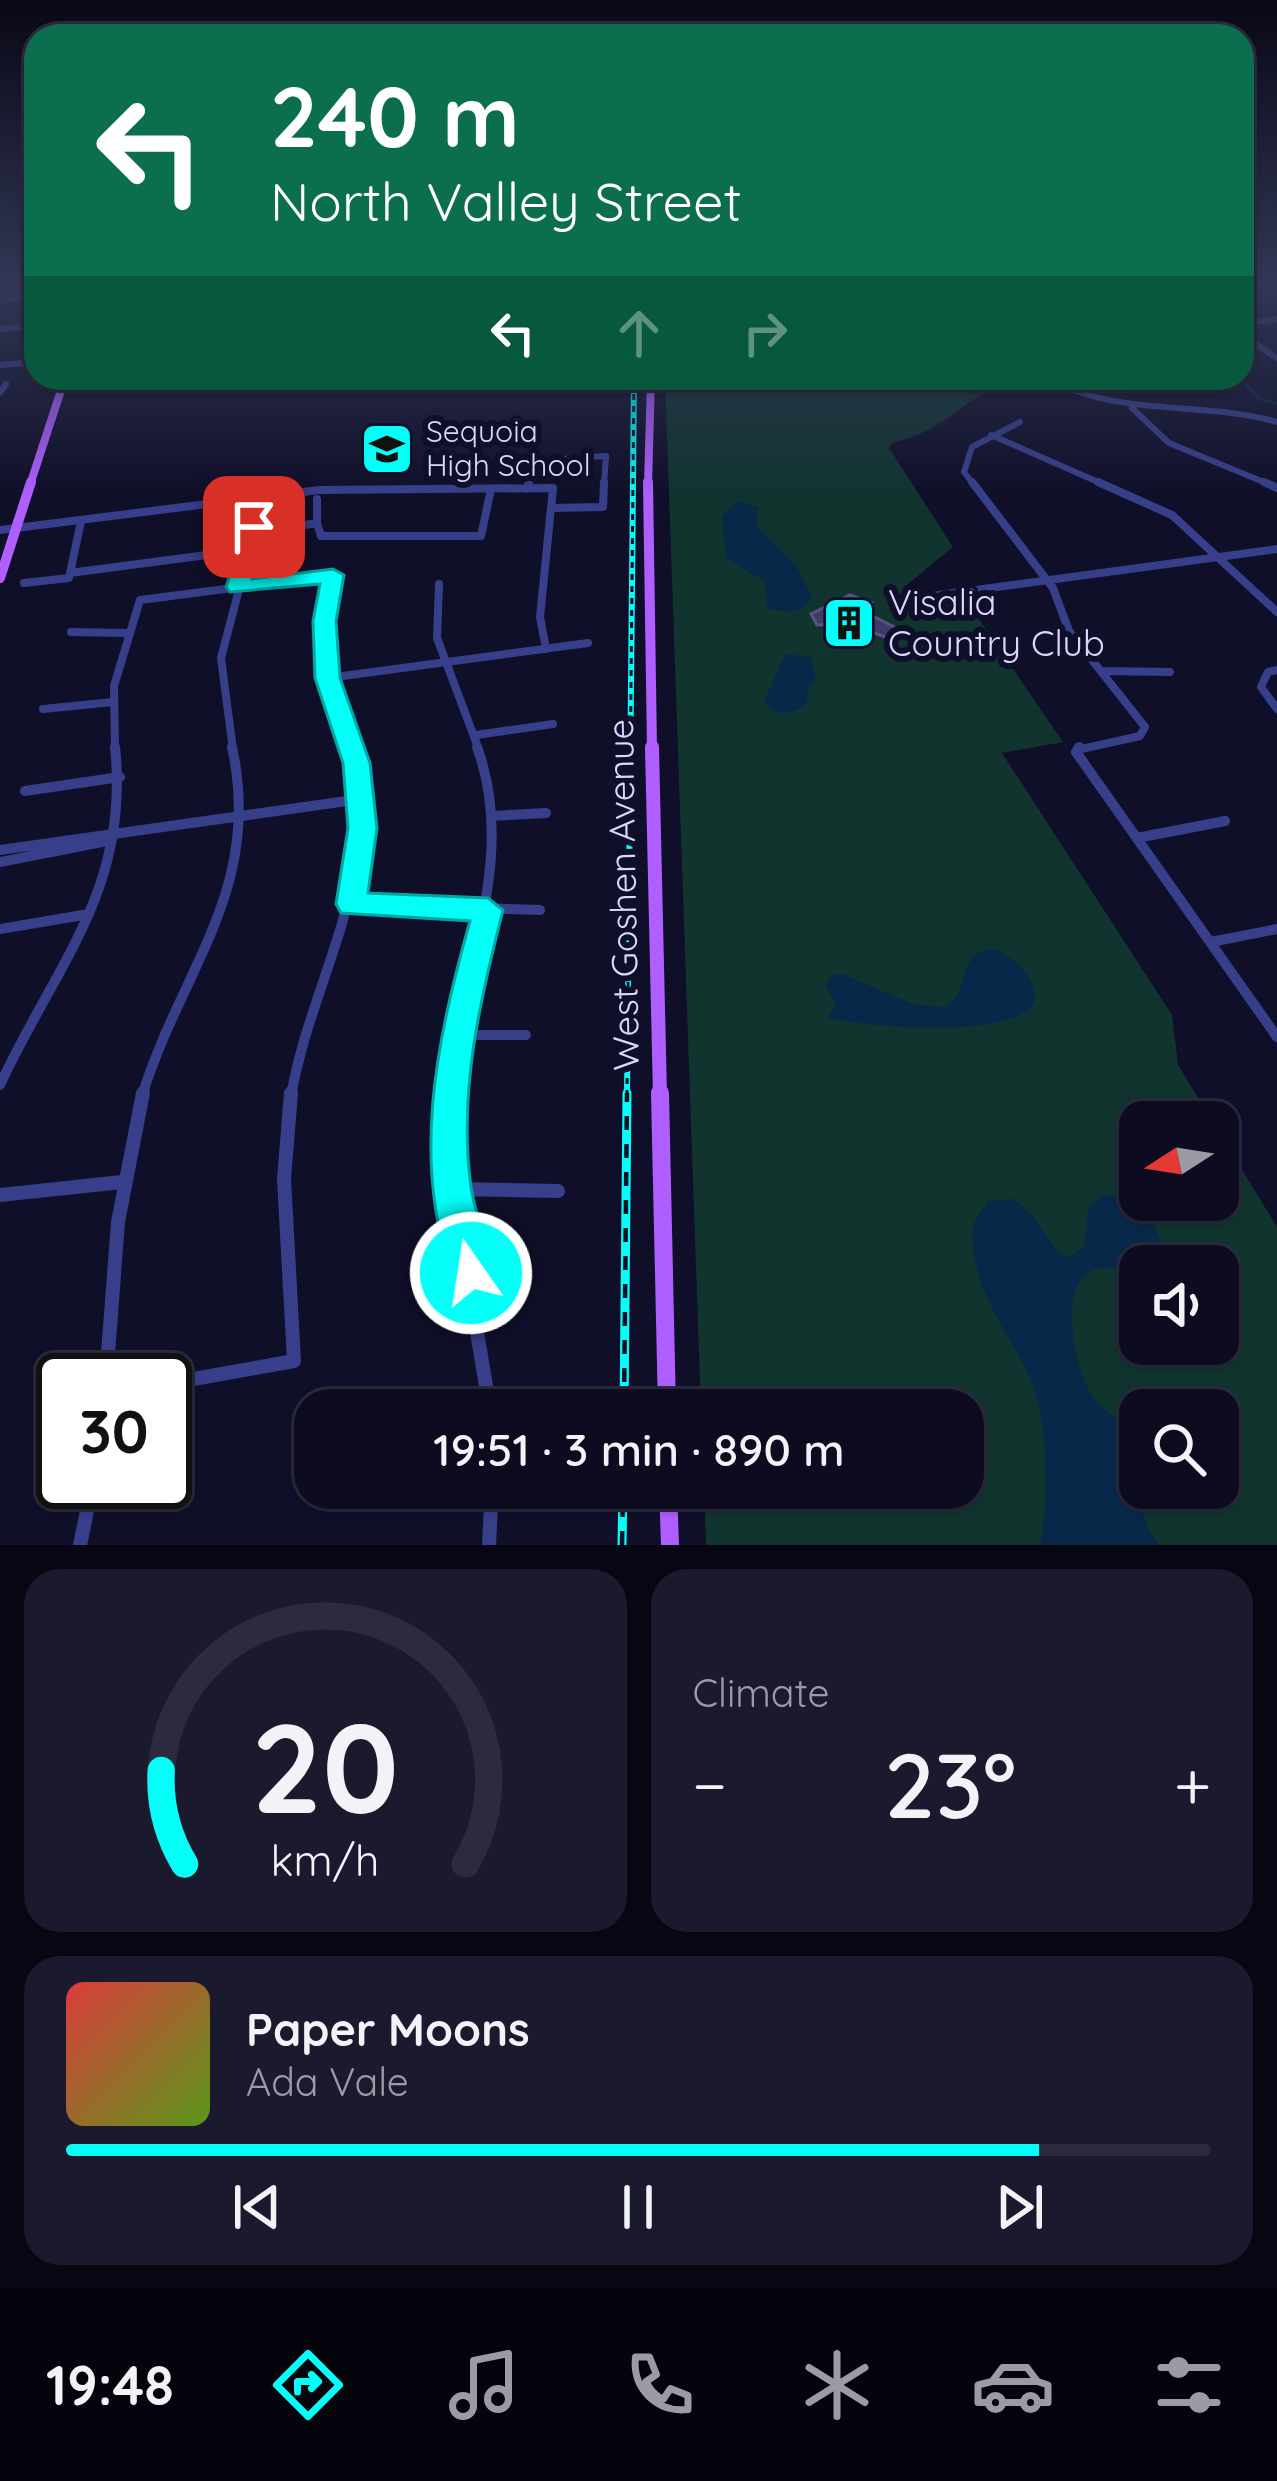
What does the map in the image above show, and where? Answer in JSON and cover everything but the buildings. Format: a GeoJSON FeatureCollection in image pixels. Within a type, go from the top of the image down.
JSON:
{"type":"FeatureCollection","features":[{"type":"Feature","properties":{"kind":"main road"},"geometry":{"type":"LineString","coordinates":[[0,578],[61,390]]}},
{"type":"Feature","properties":{"kind":"main road","name":"West Goshen Avenue"},"geometry":{"type":"LineString","coordinates":[[651,390],[648,529],[667,1389]]}},
{"type":"Feature","properties":{"kind":"main road"},"geometry":{"type":"LineString","coordinates":[[669,1509],[670,1545]]}},
{"type":"Feature","properties":{"kind":"street"},"geometry":{"type":"LineString","coordinates":[[1071,390],[1132,408],[1222,409],[1277,422]]}},
{"type":"Feature","properties":{"kind":"street"},"geometry":{"type":"LineString","coordinates":[[1132,408],[1168,442],[1277,488]]}},
{"type":"Feature","properties":{"kind":"street"},"geometry":{"type":"LineString","coordinates":[[1020,422],[966,454],[964,472],[1047,580],[1069,631],[1146,734],[1080,746],[1076,752],[1277,1037]]}},
{"type":"Feature","properties":{"kind":"street"},"geometry":{"type":"LineString","coordinates":[[992,436],[1172,515],[1277,612]]}},
{"type":"Feature","properties":{"kind":"street"},"geometry":{"type":"LineString","coordinates":[[527,489],[534,461],[606,456],[603,507],[551,508]]}},
{"type":"Feature","properties":{"kind":"street"},"geometry":{"type":"LineString","coordinates":[[0,530],[339,489],[553,488],[541,617],[546,649]]}},
{"type":"Feature","properties":{"kind":"street"},"geometry":{"type":"LineString","coordinates":[[317,499],[321,536],[482,536],[491,489]]}},
{"type":"Feature","properties":{"kind":"street"},"geometry":{"type":"LineString","coordinates":[[107,1353],[111,1259],[122,1182],[150,1068],[223,904],[243,819],[242,784],[220,677],[226,625],[254,532],[251,500]]}},
{"type":"Feature","properties":{"kind":"street"},"geometry":{"type":"LineString","coordinates":[[70,573],[208,556],[217,550],[219,514]]}},
{"type":"Feature","properties":{"kind":"street"},"geometry":{"type":"LineString","coordinates":[[25,583],[69,578],[81,521]]}},
{"type":"Feature","properties":{"kind":"street"},"geometry":{"type":"LineString","coordinates":[[218,539],[317,523]]}},
{"type":"Feature","properties":{"kind":"street"},"geometry":{"type":"LineString","coordinates":[[931,596],[1277,549]]}},
{"type":"Feature","properties":{"kind":"street"},"geometry":{"type":"LineString","coordinates":[[0,1085],[5,1060],[90,914],[117,838],[120,777],[113,702],[127,633],[140,600],[333,575],[325,621],[328,678],[357,763],[360,864],[352,904],[312,1015],[284,1126],[294,1361],[192,1379]]}},
{"type":"Feature","properties":{"kind":"street"},"geometry":{"type":"LineString","coordinates":[[439,584],[433,618],[442,664],[476,735],[492,816],[488,910],[456,1035],[447,1111],[452,1189],[481,1320],[488,1389]]}},
{"type":"Feature","properties":{"kind":"street"},"geometry":{"type":"LineString","coordinates":[[70,632],[127,633]]}},
{"type":"Feature","properties":{"kind":"street"},"geometry":{"type":"LineString","coordinates":[[328,678],[588,643]]}},
{"type":"Feature","properties":{"kind":"street"},"geometry":{"type":"LineString","coordinates":[[1277,670],[1268,673],[1261,687],[1277,710]]}},
{"type":"Feature","properties":{"kind":"street"},"geometry":{"type":"LineString","coordinates":[[1101,671],[1170,672]]}},
{"type":"Feature","properties":{"kind":"street"},"geometry":{"type":"LineString","coordinates":[[43,709],[113,702]]}},
{"type":"Feature","properties":{"kind":"street"},"geometry":{"type":"LineString","coordinates":[[476,735],[553,724]]}},
{"type":"Feature","properties":{"kind":"street"},"geometry":{"type":"LineString","coordinates":[[25,791],[120,777]]}},
{"type":"Feature","properties":{"kind":"street"},"geometry":{"type":"LineString","coordinates":[[0,850],[117,838],[361,799]]}},
{"type":"Feature","properties":{"kind":"street"},"geometry":{"type":"LineString","coordinates":[[492,816],[546,812]]}},
{"type":"Feature","properties":{"kind":"street"},"geometry":{"type":"LineString","coordinates":[[1137,838],[1225,821]]}},
{"type":"Feature","properties":{"kind":"street"},"geometry":{"type":"LineString","coordinates":[[0,862],[96,847],[117,838]]}},
{"type":"Feature","properties":{"kind":"street"},"geometry":{"type":"LineString","coordinates":[[352,904],[540,910]]}},
{"type":"Feature","properties":{"kind":"street"},"geometry":{"type":"LineString","coordinates":[[0,928],[90,914]]}},
{"type":"Feature","properties":{"kind":"street"},"geometry":{"type":"LineString","coordinates":[[1211,942],[1277,929]]}},
{"type":"Feature","properties":{"kind":"street"},"geometry":{"type":"LineString","coordinates":[[456,1035],[526,1035]]}},
{"type":"Feature","properties":{"kind":"street"},"geometry":{"type":"LineString","coordinates":[[0,1195],[122,1182]]}},
{"type":"Feature","properties":{"kind":"street"},"geometry":{"type":"LineString","coordinates":[[452,1189],[557,1191]]}},
{"type":"Feature","properties":{"kind":"street"},"geometry":{"type":"LineString","coordinates":[[80,1545],[87,1509]]}},
{"type":"Feature","properties":{"kind":"street"},"geometry":{"type":"LineString","coordinates":[[489,1545],[491,1509]]}},
{"type":"Feature","properties":{"kind":"green space","name":"Visalia Country Club"},"geometry":{"type":"Polygon","coordinates":[[[665,390],[991,390],[889,448],[953,547],[908,584],[926,602],[964,597],[1063,742],[1002,753],[1172,1015],[1178,1065],[1200,1101],[1119,1101],[1119,1221],[1239,1221],[1239,1165],[1277,1227],[1277,1545],[706,1545],[705,1509],[984,1509],[984,1389],[700,1389],[665,390]]]}},
{"type":"Feature","properties":{"kind":"water"},"geometry":{"type":"Polygon","coordinates":[[[738,501],[758,507],[758,528],[797,567],[812,597],[798,610],[767,608],[765,581],[726,558],[722,516],[738,501]]]}},
{"type":"Feature","properties":{"kind":"water"},"geometry":{"type":"Polygon","coordinates":[[[785,654],[811,657],[816,680],[808,688],[807,703],[785,713],[764,702],[785,654]]]}},
{"type":"Feature","properties":{"kind":"water"},"geometry":{"type":"Polygon","coordinates":[[[995,949],[1019,965],[1034,986],[1034,1004],[1020,1015],[936,1028],[827,1017],[836,1004],[825,985],[833,975],[842,974],[916,1005],[947,1007],[969,962],[995,949]]]}},
{"type":"Feature","properties":{"kind":"water"},"geometry":{"type":"Polygon","coordinates":[[[1103,1195],[1119,1197],[1119,1221],[1150,1221],[1162,1245],[1119,1245],[1119,1271],[1104,1268],[1088,1273],[1078,1285],[1072,1321],[1090,1392],[1119,1422],[1119,1509],[1143,1509],[1145,1522],[1160,1545],[1040,1545],[1046,1480],[1039,1409],[1034,1388],[997,1318],[976,1264],[973,1224],[988,1201],[1014,1199],[1034,1217],[1060,1255],[1072,1256],[1084,1246],[1089,1206],[1103,1195]]]}},
{"type":"Feature","properties":{"kind":"waterway"},"geometry":{"type":"LineString","coordinates":[[1251,390],[1258,398],[1277,404]]}},
{"type":"Feature","properties":{"kind":"railway"},"geometry":{"type":"LineString","coordinates":[[627,1096],[634,390]]}},
{"type":"Feature","properties":{"kind":"railway"},"geometry":{"type":"LineString","coordinates":[[624,1389],[627,1093]]}},
{"type":"Feature","properties":{"kind":"railway"},"geometry":{"type":"LineString","coordinates":[[622,1545],[623,1509]]}},
{"type":"Feature","properties":{"kind":"place","name":"Sequoia High School"},"geometry":{"type":"Point","coordinates":[387,449]}},
{"type":"Feature","properties":{"kind":"place","name":"Visalia Country Club"},"geometry":{"type":"Point","coordinates":[849,623]}},
{"type":"Feature","properties":{"kind":"route"},"geometry":{"type":"LineString","coordinates":[[254,527],[250,557],[238,587],[333,575],[325,621],[328,678],[357,763],[363,828],[352,904],[488,910],[452,1055],[447,1111],[452,1189],[471,1273]]}}]}
